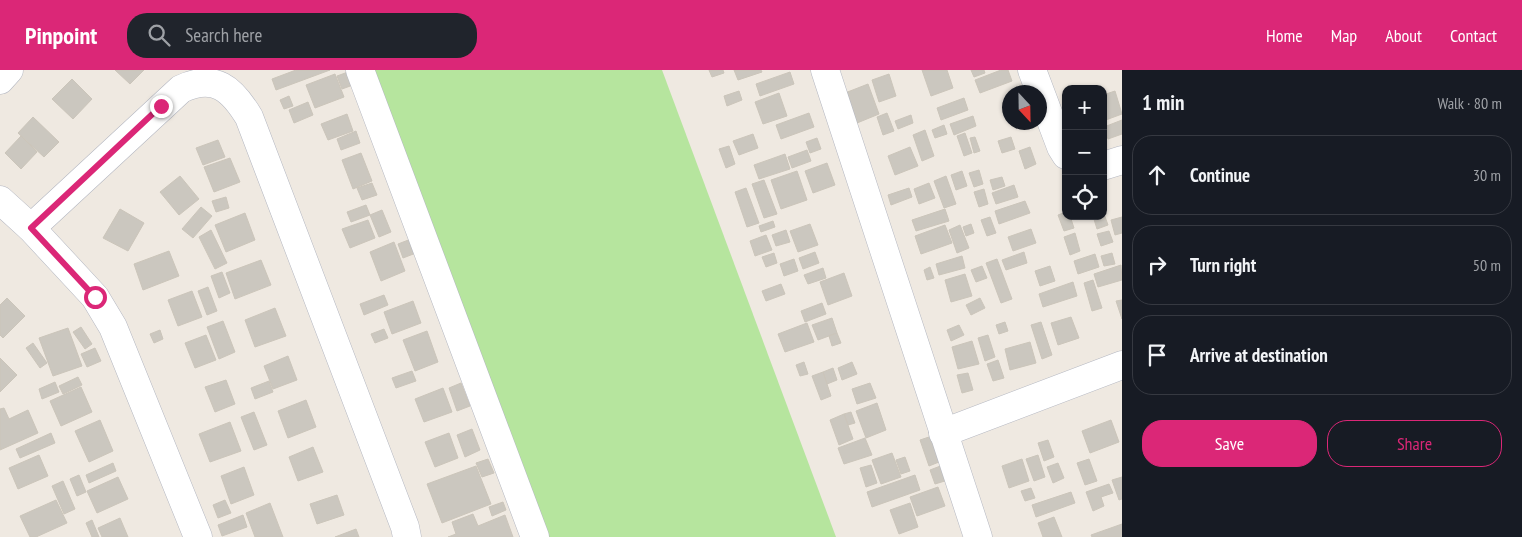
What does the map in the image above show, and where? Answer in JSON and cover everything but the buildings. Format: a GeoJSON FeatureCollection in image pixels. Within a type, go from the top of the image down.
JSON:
{"type":"FeatureCollection","features":[{"type":"Feature","properties":{"kind":"street"},"geometry":{"type":"LineString","coordinates":[[0,80],[10,70]]}},
{"type":"Feature","properties":{"kind":"street"},"geometry":{"type":"LineString","coordinates":[[360,70],[534,537]]}},
{"type":"Feature","properties":{"kind":"street"},"geometry":{"type":"LineString","coordinates":[[825,70],[978,537]]}},
{"type":"Feature","properties":{"kind":"street"},"geometry":{"type":"LineString","coordinates":[[1032,70],[1062,149]]}},
{"type":"Feature","properties":{"kind":"street"},"geometry":{"type":"LineString","coordinates":[[31,228],[181,89],[198,82],[219,85],[230,92],[239,101],[249,117],[402,517],[407,537]]}},
{"type":"Feature","properties":{"kind":"street"},"geometry":{"type":"LineString","coordinates":[[1107,165],[1122,160]]}},
{"type":"Feature","properties":{"kind":"street"},"geometry":{"type":"LineString","coordinates":[[0,200],[31,228],[95,297],[113,327],[198,537]]}},
{"type":"Feature","properties":{"kind":"street"},"geometry":{"type":"LineString","coordinates":[[943,433],[1122,365]]}},
{"type":"Feature","properties":{"kind":"green space"},"geometry":{"type":"Polygon","coordinates":[[[363,70],[662,70],[836,537],[544,537],[363,70]]]}},
{"type":"Feature","properties":{"kind":"route"},"geometry":{"type":"LineString","coordinates":[[95,297],[31,228],[161,106]]}}]}
